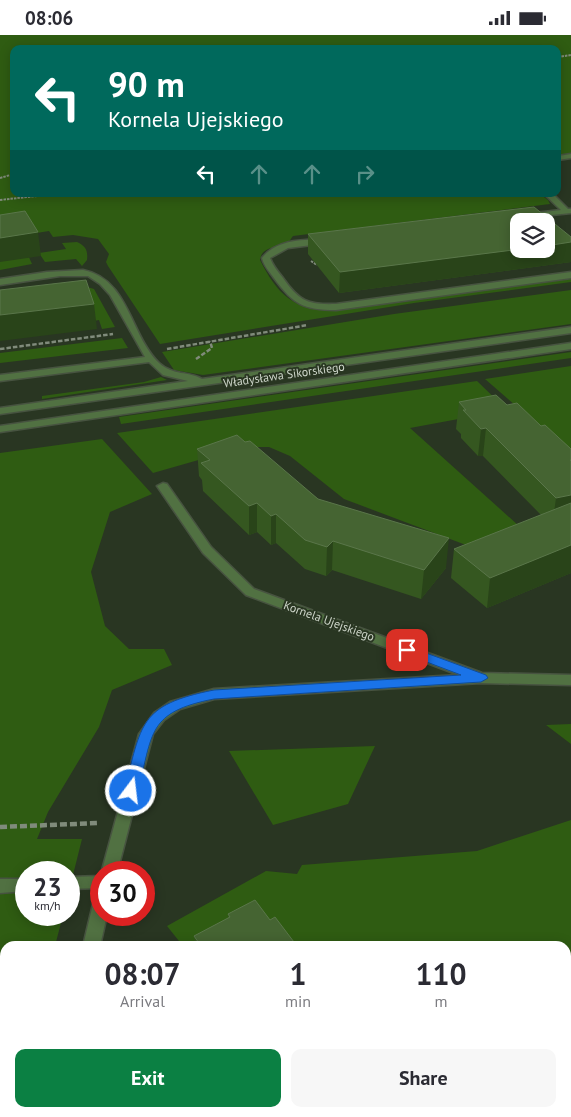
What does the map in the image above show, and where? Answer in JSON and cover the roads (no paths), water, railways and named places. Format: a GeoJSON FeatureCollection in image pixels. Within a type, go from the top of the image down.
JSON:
{"type":"FeatureCollection","features":[{"type":"Feature","properties":{"kind":"street"},"geometry":{"type":"LineString","coordinates":[[552,197],[568,211]]}},
{"type":"Feature","properties":{"kind":"street"},"geometry":{"type":"LineString","coordinates":[[553,213],[568,211]]}},
{"type":"Feature","properties":{"kind":"street"},"geometry":{"type":"LineString","coordinates":[[339,239],[284,246],[270,252],[266,261],[293,298],[303,303],[322,307],[571,275]]}},
{"type":"Feature","properties":{"kind":"street"},"geometry":{"type":"LineString","coordinates":[[0,283],[55,273],[90,274],[110,288],[152,359],[166,373],[210,382]]}},
{"type":"Feature","properties":{"kind":"street","name":"Władysława Sikorskiego"},"geometry":{"type":"LineString","coordinates":[[0,411],[571,330]]}},
{"type":"Feature","properties":{"kind":"street","name":"Władysława Sikorskiego"},"geometry":{"type":"LineString","coordinates":[[0,429],[571,346]]}},
{"type":"Feature","properties":{"kind":"street"},"geometry":{"type":"LineString","coordinates":[[0,379],[152,359]]}},
{"type":"Feature","properties":{"kind":"street","name":"Kornela Ujejskiego"},"geometry":{"type":"LineString","coordinates":[[162,485],[207,550],[250,592],[481,678],[571,680]]}},
{"type":"Feature","properties":{"kind":"street"},"geometry":{"type":"LineString","coordinates":[[113,861],[150,727],[153,720],[171,707],[188,699],[214,694],[481,678]]}},
{"type":"Feature","properties":{"kind":"street"},"geometry":{"type":"LineString","coordinates":[[0,886],[15,885]]}},
{"type":"Feature","properties":{"kind":"street"},"geometry":{"type":"LineString","coordinates":[[92,941],[96,926]]}}]}
